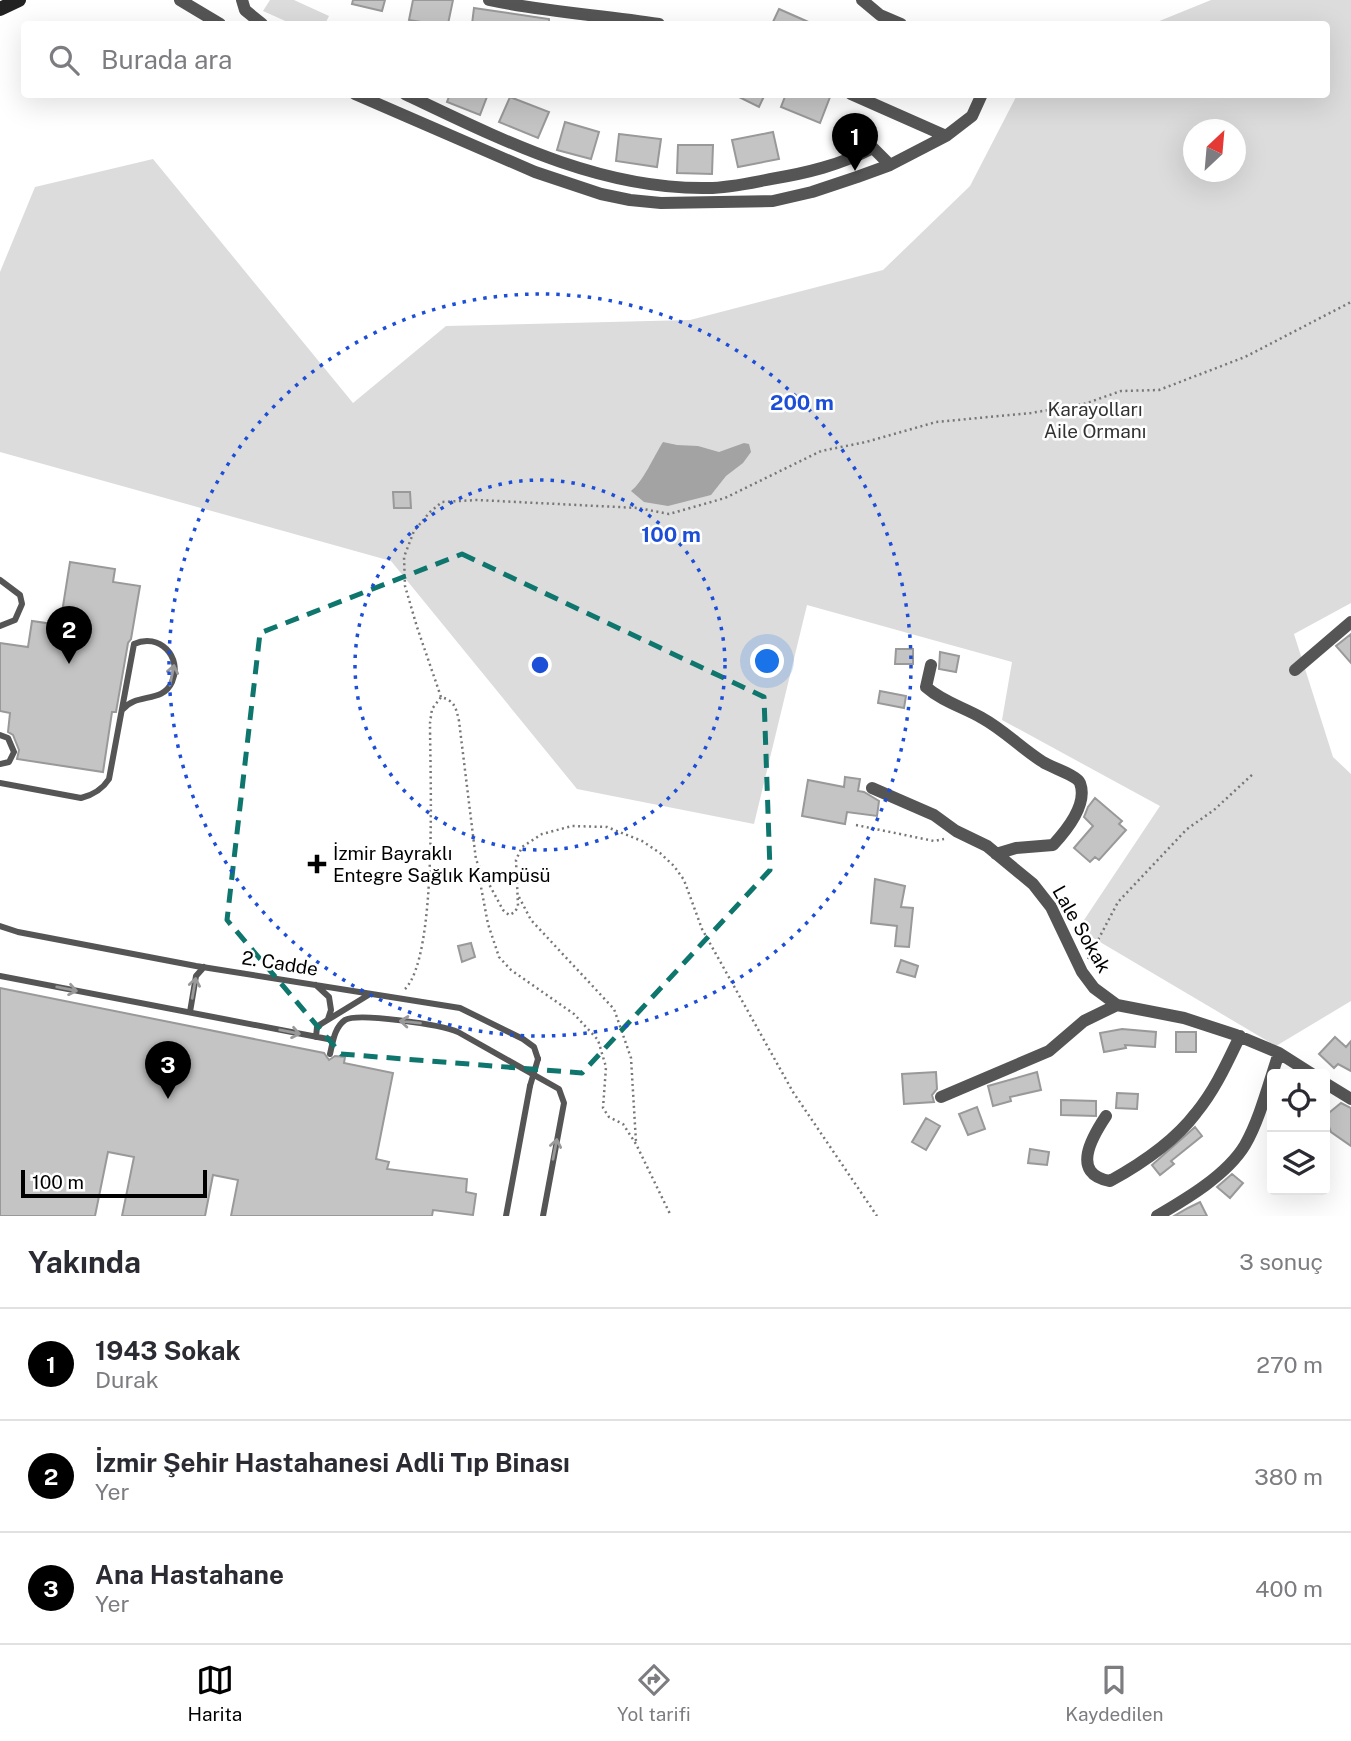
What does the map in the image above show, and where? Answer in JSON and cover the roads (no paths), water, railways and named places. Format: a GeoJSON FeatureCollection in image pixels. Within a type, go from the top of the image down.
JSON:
{"type":"FeatureCollection","features":[{"type":"Feature","properties":{"kind":"main road"},"geometry":{"type":"LineString","coordinates":[[0,9],[19,0]]}},
{"type":"Feature","properties":{"kind":"street"},"geometry":{"type":"LineString","coordinates":[[180,0],[215,21]]}},
{"type":"Feature","properties":{"kind":"street"},"geometry":{"type":"LineString","coordinates":[[242,0],[245,10],[258,21]]}},
{"type":"Feature","properties":{"kind":"street"},"geometry":{"type":"LineString","coordinates":[[489,0],[528,8],[638,21]]}},
{"type":"Feature","properties":{"kind":"street"},"geometry":{"type":"LineString","coordinates":[[862,0],[880,15],[894,21]]}},
{"type":"Feature","properties":{"kind":"street"},"geometry":{"type":"LineString","coordinates":[[364,98],[535,172],[601,194],[661,203],[773,201],[811,192],[890,165],[946,136],[972,117],[980,98]]}},
{"type":"Feature","properties":{"kind":"street"},"geometry":{"type":"LineString","coordinates":[[413,98],[506,142],[587,170],[630,181],[690,188],[732,186],[807,173],[850,160],[873,148],[890,165]]}},
{"type":"Feature","properties":{"kind":"street"},"geometry":{"type":"LineString","coordinates":[[860,98],[946,136]]}},
{"type":"Feature","properties":{"kind":"street"},"geometry":{"type":"LineString","coordinates":[[1295,670],[1351,622]]}},
{"type":"Feature","properties":{"kind":"street"},"geometry":{"type":"LineString","coordinates":[[931,665],[926,687],[938,698],[983,718],[1044,762],[1077,778],[1081,785],[1081,801],[1066,831],[1053,845],[1016,848],[996,854]]}},
{"type":"Feature","properties":{"kind":"street","name":"Lale Sokak"},"geometry":{"type":"LineString","coordinates":[[872,788],[934,815],[956,831],[987,846],[1033,884],[1051,907],[1083,972],[1094,988],[1117,1005],[1184,1018],[1240,1037],[1279,1054],[1304,1069]]}},
{"type":"Feature","properties":{"kind":"street"},"geometry":{"type":"LineString","coordinates":[[941,1097],[1049,1051],[1084,1021],[1117,1005]]}},
{"type":"Feature","properties":{"kind":"street"},"geometry":{"type":"LineString","coordinates":[[1106,1116],[1090,1143],[1088,1160],[1089,1171],[1097,1179],[1110,1181],[1149,1156],[1179,1132],[1197,1113],[1240,1037]]}},
{"type":"Feature","properties":{"kind":"street"},"geometry":{"type":"LineString","coordinates":[[1157,1216],[1209,1182],[1245,1145],[1279,1054]]}},
{"type":"Feature","properties":{"kind":"street"},"geometry":{"type":"LineString","coordinates":[[1330,1086],[1351,1099]]}},
{"type":"Feature","properties":{"kind":"lane"},"geometry":{"type":"LineString","coordinates":[[0,580],[20,595],[22,604],[15,620],[0,625]]}},
{"type":"Feature","properties":{"kind":"lane"},"geometry":{"type":"LineString","coordinates":[[0,783],[81,798],[104,787],[109,779],[134,644],[140,641],[165,647],[174,661],[175,671],[171,684],[166,691],[154,697],[134,700],[122,710]]}},
{"type":"Feature","properties":{"kind":"lane"},"geometry":{"type":"LineString","coordinates":[[0,735],[8,738],[14,752],[9,762],[0,764]]}},
{"type":"Feature","properties":{"kind":"lane","name":"2. Cadde"},"geometry":{"type":"LineString","coordinates":[[0,929],[204,967],[460,1008],[523,1039],[534,1047],[538,1059],[530,1086],[506,1216]]}},
{"type":"Feature","properties":{"kind":"lane"},"geometry":{"type":"LineString","coordinates":[[190,1012],[196,976],[204,967]]}},
{"type":"Feature","properties":{"kind":"lane"},"geometry":{"type":"LineString","coordinates":[[0,976],[333,1040]]}},
{"type":"Feature","properties":{"kind":"lane"},"geometry":{"type":"LineString","coordinates":[[315,985],[329,998],[331,1010],[328,1018]]}},
{"type":"Feature","properties":{"kind":"lane"},"geometry":{"type":"LineString","coordinates":[[316,1037],[317,1027],[328,1018],[371,994]]}},
{"type":"Feature","properties":{"kind":"lane"},"geometry":{"type":"LineString","coordinates":[[330,1054],[341,1024],[353,1017],[445,1027],[559,1089],[564,1103],[543,1216]]}},
{"type":"Feature","properties":{"kind":"place","name":"1943 Sokak"},"geometry":{"type":"Point","coordinates":[855,171]}},
{"type":"Feature","properties":{"kind":"place","name":"İzmir Şehir Hastahanesi Adli Tıp Binası"},"geometry":{"type":"Point","coordinates":[69,664]}},
{"type":"Feature","properties":{"kind":"place","name":"İzmir Bayraklı Entegre Sağlık Kampüsü"},"geometry":{"type":"Point","coordinates":[317,864]}},
{"type":"Feature","properties":{"kind":"place","name":"Ana Hastahane"},"geometry":{"type":"Point","coordinates":[168,1099]}},
{"type":"Feature","properties":{"kind":"park label","name":"Karayolları Aile Ormanı"},"geometry":{"type":"Point","coordinates":[1095,420]}}]}
